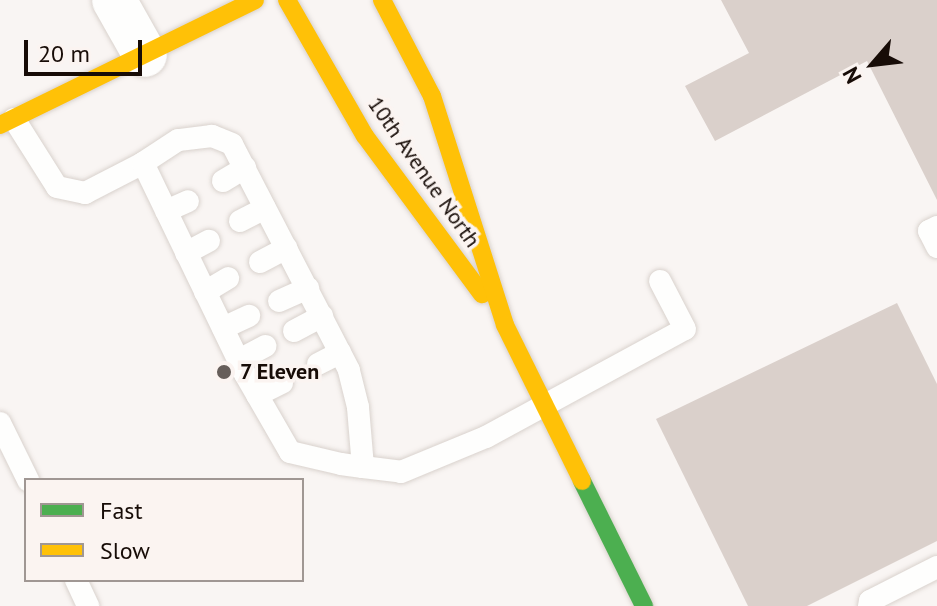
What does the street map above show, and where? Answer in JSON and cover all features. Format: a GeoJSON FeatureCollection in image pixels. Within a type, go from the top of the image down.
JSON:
{"type":"FeatureCollection","features":[{"type":"Feature","properties":{"kind":"street"},"geometry":{"type":"LineString","coordinates":[[114,0],[145,55]]}},
{"type":"Feature","properties":{"kind":"street"},"geometry":{"type":"LineString","coordinates":[[7,122],[255,0]]}},
{"type":"Feature","properties":{"kind":"street","name":"10th Avenue North"},"geometry":{"type":"LineString","coordinates":[[287,0],[365,136],[505,325]]}},
{"type":"Feature","properties":{"kind":"street","name":"10th Avenue North"},"geometry":{"type":"LineString","coordinates":[[382,0],[432,96],[505,325],[644,606]]}},
{"type":"Feature","properties":{"kind":"lane"},"geometry":{"type":"LineString","coordinates":[[7,122],[57,187],[85,193],[143,163],[178,140],[212,136],[232,144],[340,353],[358,407],[363,467]]}},
{"type":"Feature","properties":{"kind":"lane"},"geometry":{"type":"LineString","coordinates":[[143,163],[239,360],[290,452],[401,472],[486,437],[685,329],[660,281]]}},
{"type":"Feature","properties":{"kind":"lane"},"geometry":{"type":"LineString","coordinates":[[223,181],[245,168]]}},
{"type":"Feature","properties":{"kind":"lane"},"geometry":{"type":"LineString","coordinates":[[166,211],[188,201]]}},
{"type":"Feature","properties":{"kind":"lane"},"geometry":{"type":"LineString","coordinates":[[240,221],[265,208]]}},
{"type":"Feature","properties":{"kind":"lane"},"geometry":{"type":"LineString","coordinates":[[937,227],[929,231],[937,247]]}},
{"type":"Feature","properties":{"kind":"lane"},"geometry":{"type":"LineString","coordinates":[[186,253],[209,241]]}},
{"type":"Feature","properties":{"kind":"lane"},"geometry":{"type":"LineString","coordinates":[[260,262],[286,248]]}},
{"type":"Feature","properties":{"kind":"lane"},"geometry":{"type":"LineString","coordinates":[[205,292],[228,278]]}},
{"type":"Feature","properties":{"kind":"lane"},"geometry":{"type":"LineString","coordinates":[[279,301],[308,288]]}},
{"type":"Feature","properties":{"kind":"lane"},"geometry":{"type":"LineString","coordinates":[[223,328],[249,316]]}},
{"type":"Feature","properties":{"kind":"lane"},"geometry":{"type":"LineString","coordinates":[[294,331],[322,316]]}},
{"type":"Feature","properties":{"kind":"lane"},"geometry":{"type":"LineString","coordinates":[[239,360],[265,346]]}},
{"type":"Feature","properties":{"kind":"lane"},"geometry":{"type":"LineString","coordinates":[[318,364],[340,353]]}},
{"type":"Feature","properties":{"kind":"lane"},"geometry":{"type":"LineString","coordinates":[[257,395],[282,383]]}},
{"type":"Feature","properties":{"kind":"lane"},"geometry":{"type":"LineString","coordinates":[[0,423],[27,478]]}},
{"type":"Feature","properties":{"kind":"lane"},"geometry":{"type":"LineString","coordinates":[[869,606],[870,601],[937,567]]}},
{"type":"Feature","properties":{"kind":"lane"},"geometry":{"type":"LineString","coordinates":[[77,582],[88,606]]}},
{"type":"Feature","properties":{"kind":"building"},"geometry":{"type":"Polygon","coordinates":[[[721,0],[937,0],[937,200],[867,61],[715,141],[685,86],[749,53],[721,0]]]}},
{"type":"Feature","properties":{"kind":"building"},"geometry":{"type":"Polygon","coordinates":[[[897,303],[937,384],[937,541],[807,606],[748,606],[656,419],[897,303]]]}},
{"type":"Feature","properties":{"kind":"traffic: fast"},"geometry":{"type":"LineString","coordinates":[[582,481],[644,606]]}},
{"type":"Feature","properties":{"kind":"traffic: slow"},"geometry":{"type":"LineString","coordinates":[[0,125],[255,0]]}},
{"type":"Feature","properties":{"kind":"traffic: slow"},"geometry":{"type":"LineString","coordinates":[[287,0],[365,136],[482,294]]}},
{"type":"Feature","properties":{"kind":"traffic: slow"},"geometry":{"type":"LineString","coordinates":[[382,0],[432,96],[505,325],[582,481]]}},
{"type":"Feature","properties":{"kind":"place","name":"7 Eleven"},"geometry":{"type":"Point","coordinates":[224,372]}}]}
